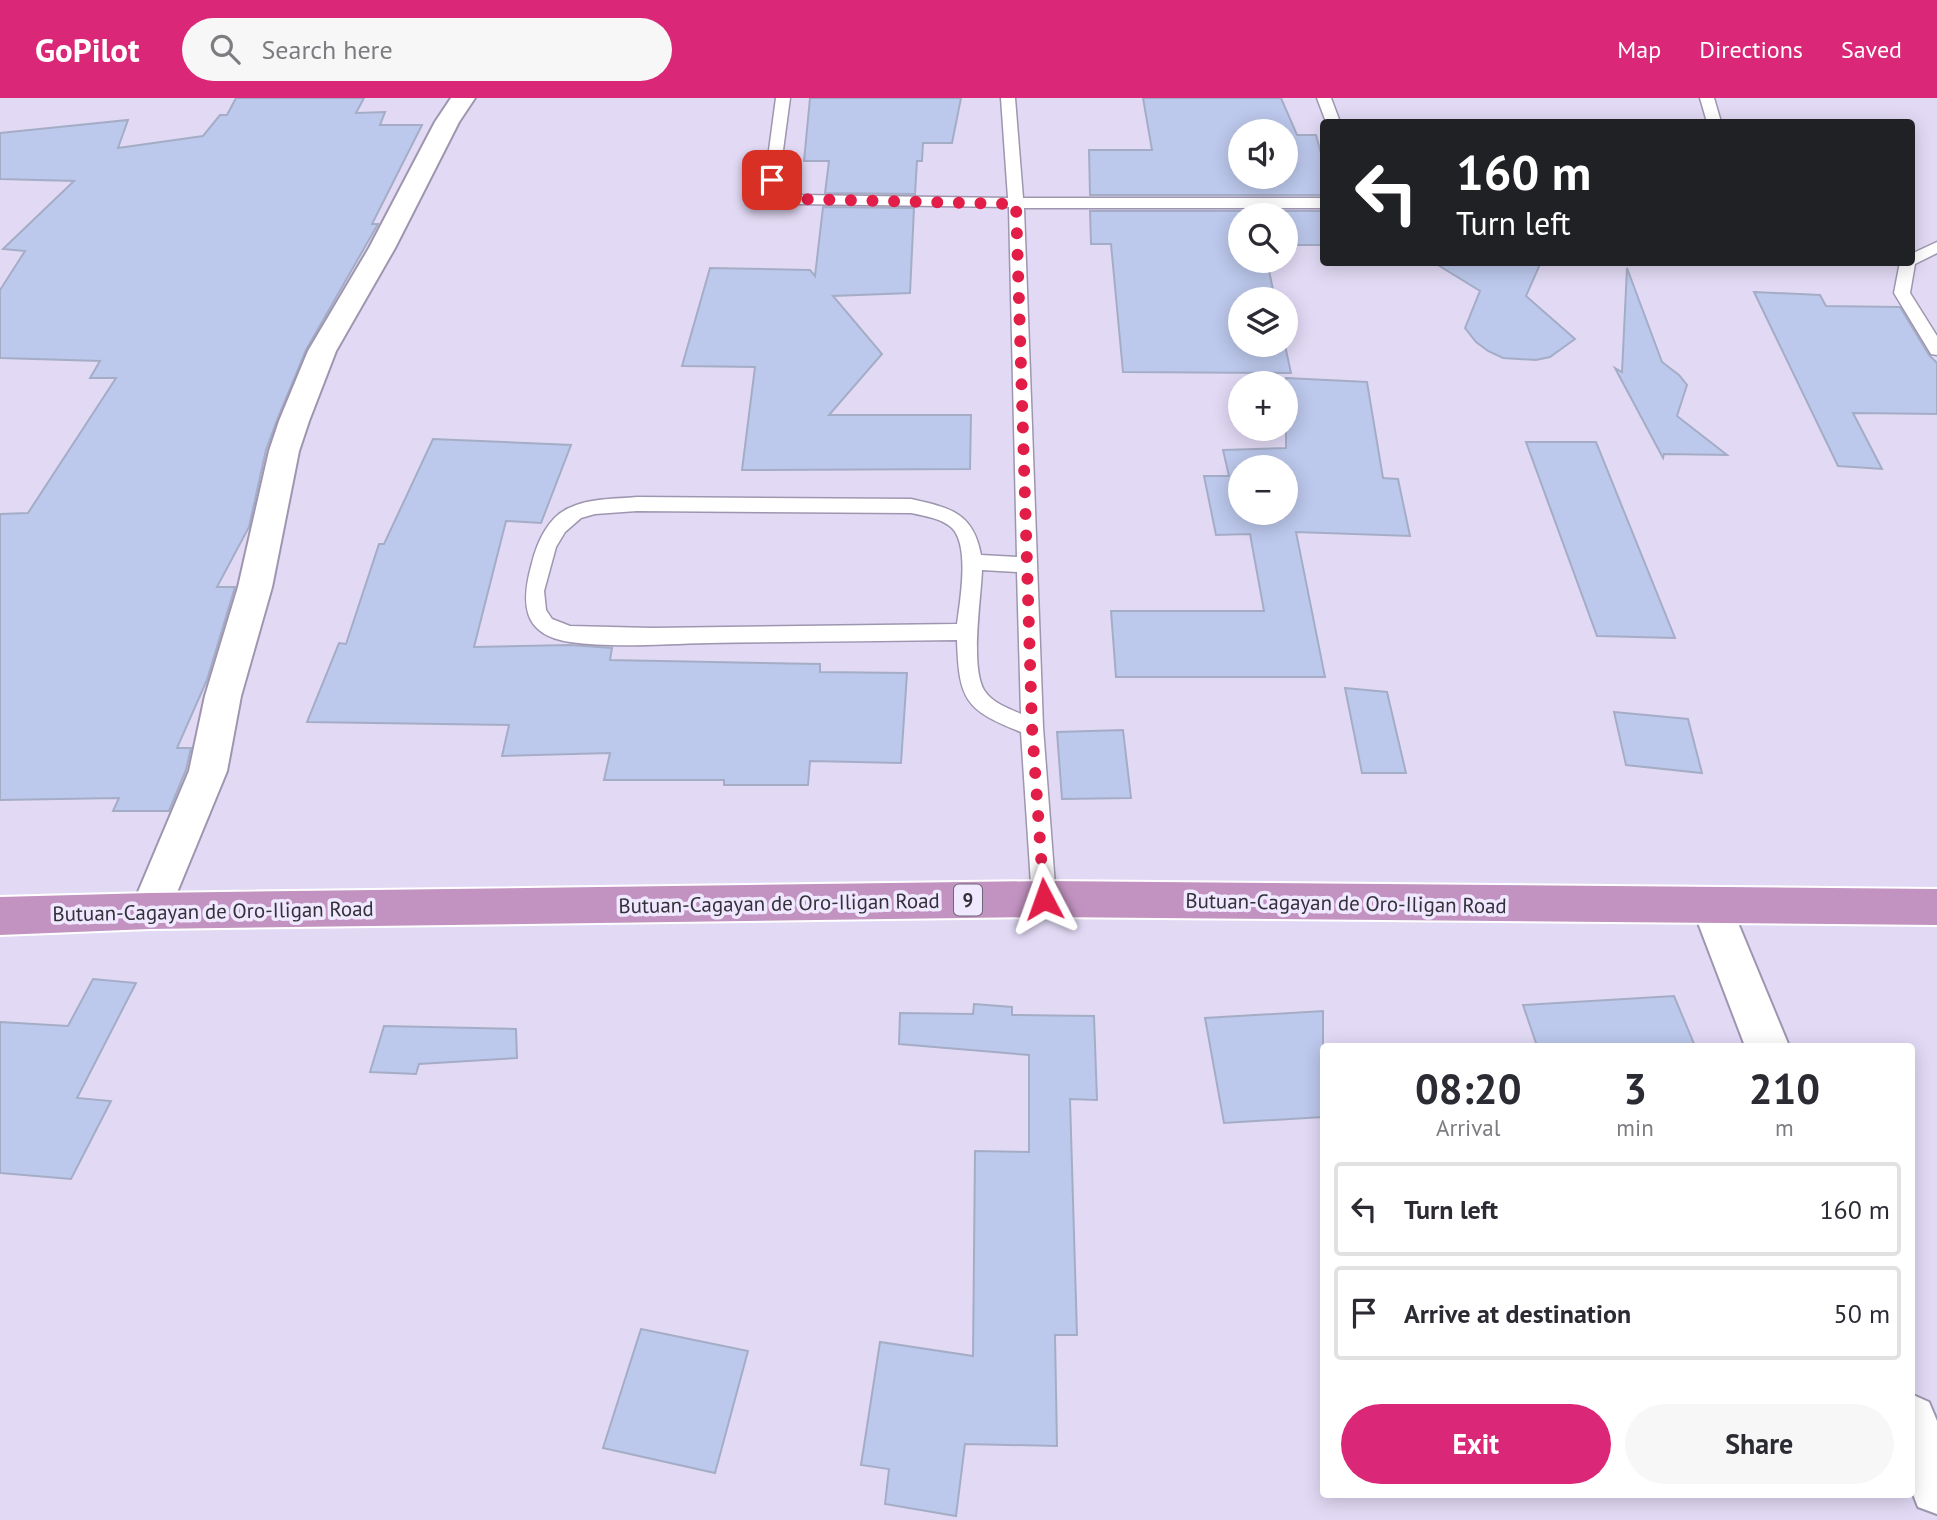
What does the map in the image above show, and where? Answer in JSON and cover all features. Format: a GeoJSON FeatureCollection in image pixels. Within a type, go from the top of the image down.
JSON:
{"type":"FeatureCollection","features":[{"type":"Feature","properties":{"kind":"highway","name":"Butuan-Cagayan de Oro-Iligan Road"},"geometry":{"type":"LineString","coordinates":[[0,916],[150,911],[1044,899],[1937,907]]}},
{"type":"Feature","properties":{"kind":"street"},"geometry":{"type":"LineString","coordinates":[[150,911],[208,771],[223,696],[255,587],[293,421],[322,351],[382,248],[447,122],[463,98]]}},
{"type":"Feature","properties":{"kind":"street"},"geometry":{"type":"LineString","coordinates":[[1712,907],[1766,1043]]}},
{"type":"Feature","properties":{"kind":"street"},"geometry":{"type":"LineString","coordinates":[[1915,1430],[1937,1488]]}},
{"type":"Feature","properties":{"kind":"lane"},"geometry":{"type":"LineString","coordinates":[[783,98],[772,180],[775,188],[786,195],[826,200],[887,199],[1016,204],[1320,203]]}},
{"type":"Feature","properties":{"kind":"lane"},"geometry":{"type":"LineString","coordinates":[[1008,98],[1016,204],[1032,727],[1044,899]]}},
{"type":"Feature","properties":{"kind":"lane"},"geometry":{"type":"LineString","coordinates":[[1324,98],[1332,119]]}},
{"type":"Feature","properties":{"kind":"lane"},"geometry":{"type":"LineString","coordinates":[[1707,98],[1713,119]]}},
{"type":"Feature","properties":{"kind":"lane"},"geometry":{"type":"LineString","coordinates":[[1915,259],[1937,247]]}},
{"type":"Feature","properties":{"kind":"lane"},"geometry":{"type":"LineString","coordinates":[[1908,266],[1903,279],[1902,293],[1937,350]]}},
{"type":"Feature","properties":{"kind":"lane"},"geometry":{"type":"LineString","coordinates":[[967,632],[652,636],[569,634],[545,625],[536,611],[534,591],[546,546],[558,527],[574,513],[595,507],[637,504],[912,506],[935,511],[965,530],[971,562],[967,632],[969,682],[979,704],[996,714],[1032,727]]}},
{"type":"Feature","properties":{"kind":"lane"},"geometry":{"type":"LineString","coordinates":[[971,562],[1027,565]]}},
{"type":"Feature","properties":{"kind":"building"},"geometry":{"type":"Polygon","coordinates":[[[236,98],[364,98],[356,113],[385,112],[380,125],[422,125],[372,224],[378,224],[306,350],[277,420],[266,450],[249,527],[217,587],[235,587],[207,680],[177,748],[191,748],[186,770],[169,811],[113,811],[119,798],[0,800],[0,514],[28,513],[116,378],[90,378],[100,361],[0,358],[0,290],[25,251],[3,249],[74,181],[0,179],[0,133],[128,120],[118,148],[203,136],[220,115],[227,115],[236,98]]]}},
{"type":"Feature","properties":{"kind":"building"},"geometry":{"type":"Polygon","coordinates":[[[810,98],[961,98],[952,143],[923,143],[922,161],[917,161],[915,194],[825,193],[829,161],[804,161],[810,98]]]}},
{"type":"Feature","properties":{"kind":"building"},"geometry":{"type":"Polygon","coordinates":[[[1143,98],[1281,98],[1290,119],[1228,119],[1228,189],[1298,189],[1298,135],[1316,135],[1320,150],[1320,195],[1090,195],[1089,150],[1152,150],[1143,98]]]}},
{"type":"Feature","properties":{"kind":"building"},"geometry":{"type":"Polygon","coordinates":[[[823,207],[914,208],[910,293],[833,296],[882,354],[829,415],[971,415],[970,469],[742,470],[755,367],[682,366],[710,268],[810,270],[815,276],[823,207]]]}},
{"type":"Feature","properties":{"kind":"building"},"geometry":{"type":"Polygon","coordinates":[[[1090,211],[1228,211],[1228,273],[1270,273],[1272,287],[1228,287],[1228,357],[1288,357],[1291,371],[1123,372],[1111,244],[1091,244],[1090,211]]]}},
{"type":"Feature","properties":{"kind":"building"},"geometry":{"type":"Polygon","coordinates":[[[1298,211],[1320,211],[1320,245],[1298,245],[1298,211]]]}},
{"type":"Feature","properties":{"kind":"building"},"geometry":{"type":"Polygon","coordinates":[[[1439,266],[1539,266],[1526,296],[1575,339],[1550,357],[1536,360],[1503,358],[1488,351],[1476,342],[1465,328],[1480,291],[1439,266]]]}},
{"type":"Feature","properties":{"kind":"building"},"geometry":{"type":"Polygon","coordinates":[[[1627,268],[1662,362],[1687,385],[1677,416],[1727,455],[1664,454],[1663,458],[1615,368],[1622,372],[1627,268]]]}},
{"type":"Feature","properties":{"kind":"building"},"geometry":{"type":"Polygon","coordinates":[[[1754,292],[1820,295],[1826,306],[1900,307],[1929,355],[1937,363],[1937,414],[1853,413],[1882,469],[1838,466],[1754,292]]]}},
{"type":"Feature","properties":{"kind":"building"},"geometry":{"type":"Polygon","coordinates":[[[1298,379],[1367,382],[1383,478],[1398,479],[1410,536],[1296,532],[1325,677],[1116,677],[1111,611],[1264,611],[1250,534],[1216,535],[1204,476],[1228,476],[1228,525],[1298,525],[1298,455],[1228,455],[1228,472],[1223,450],[1286,448],[1286,441],[1298,441],[1298,379]]]}},
{"type":"Feature","properties":{"kind":"building"},"geometry":{"type":"Polygon","coordinates":[[[433,439],[571,445],[541,523],[506,521],[474,647],[570,645],[612,648],[610,660],[820,664],[820,672],[907,673],[901,763],[810,761],[808,785],[724,785],[724,780],[604,780],[610,753],[502,756],[509,725],[307,722],[339,643],[346,644],[379,544],[384,544],[433,439]]]}},
{"type":"Feature","properties":{"kind":"building"},"geometry":{"type":"Polygon","coordinates":[[[1526,442],[1596,442],[1675,638],[1597,636],[1526,442]]]}},
{"type":"Feature","properties":{"kind":"building"},"geometry":{"type":"Polygon","coordinates":[[[1345,688],[1387,692],[1406,773],[1362,773],[1345,688]]]}},
{"type":"Feature","properties":{"kind":"building"},"geometry":{"type":"Polygon","coordinates":[[[1614,712],[1688,719],[1702,773],[1626,765],[1614,712]]]}},
{"type":"Feature","properties":{"kind":"building"},"geometry":{"type":"Polygon","coordinates":[[[1123,730],[1131,798],[1062,799],[1057,732],[1123,730]]]}},
{"type":"Feature","properties":{"kind":"building"},"geometry":{"type":"Polygon","coordinates":[[[93,979],[136,983],[77,1098],[111,1101],[71,1179],[0,1173],[0,1022],[68,1026],[93,979]]]}},
{"type":"Feature","properties":{"kind":"building"},"geometry":{"type":"Polygon","coordinates":[[[1674,996],[1694,1043],[1536,1043],[1523,1005],[1674,996]]]}},
{"type":"Feature","properties":{"kind":"building"},"geometry":{"type":"Polygon","coordinates":[[[974,1004],[1012,1007],[1012,1015],[1094,1016],[1097,1100],[1070,1099],[1077,1335],[1055,1335],[1057,1446],[965,1444],[956,1516],[885,1504],[889,1469],[861,1465],[880,1342],[973,1356],[975,1151],[1029,1152],[1029,1055],[899,1044],[900,1013],[973,1014],[974,1004]]]}},
{"type":"Feature","properties":{"kind":"building"},"geometry":{"type":"Polygon","coordinates":[[[1323,1011],[1320,1117],[1224,1123],[1205,1018],[1323,1011]]]}},
{"type":"Feature","properties":{"kind":"building"},"geometry":{"type":"Polygon","coordinates":[[[384,1026],[516,1029],[517,1058],[419,1064],[416,1074],[370,1072],[384,1026]]]}},
{"type":"Feature","properties":{"kind":"building"},"geometry":{"type":"Polygon","coordinates":[[[641,1329],[748,1351],[715,1473],[603,1448],[641,1329]]]}},
{"type":"Feature","properties":{"kind":"route"},"geometry":{"type":"LineString","coordinates":[[772,180],[775,188],[799,199],[1016,204],[1032,727],[1044,899]]}}]}
